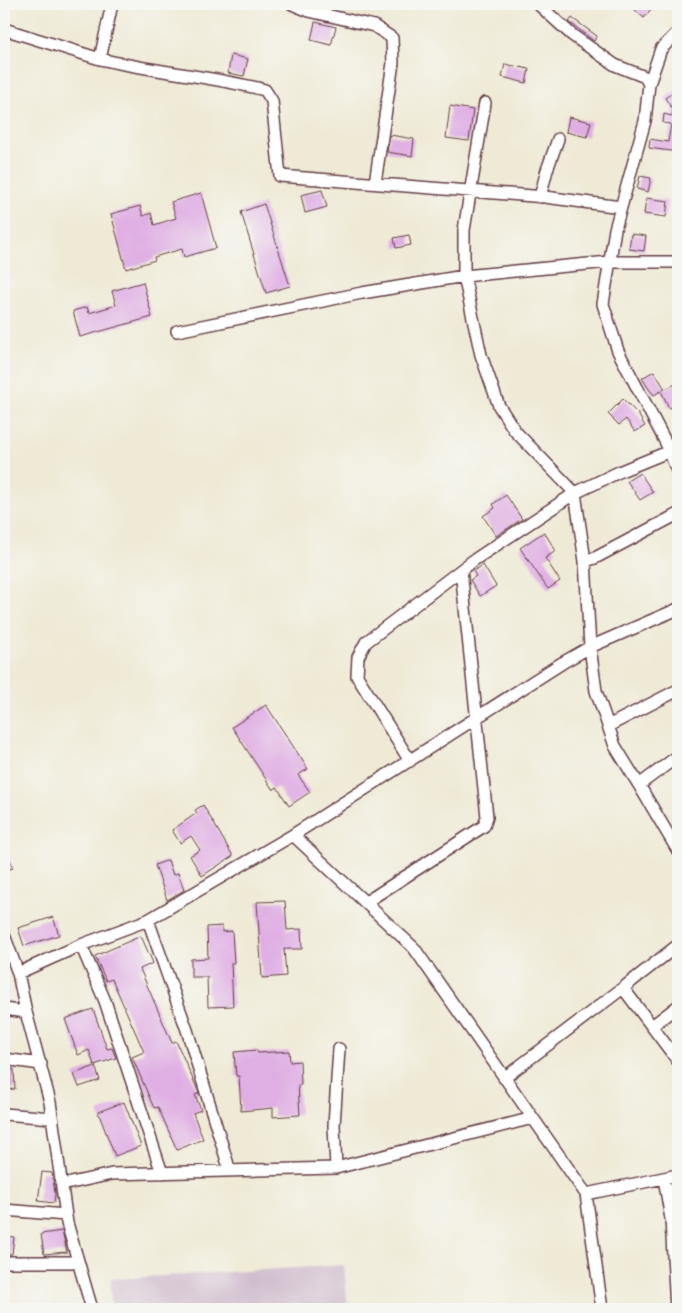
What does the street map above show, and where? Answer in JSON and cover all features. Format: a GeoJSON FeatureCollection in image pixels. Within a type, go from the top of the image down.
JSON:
{"type":"FeatureCollection","features":[{"type":"Feature","properties":{"kind":"street"},"geometry":{"type":"LineString","coordinates":[[100,59],[112,4]]}},
{"type":"Feature","properties":{"kind":"street"},"geometry":{"type":"LineString","coordinates":[[292,4],[309,11],[374,26],[392,38],[393,63],[375,183]]}},
{"type":"Feature","properties":{"kind":"street"},"geometry":{"type":"LineString","coordinates":[[538,4],[572,34],[615,65],[645,77],[649,84]]}},
{"type":"Feature","properties":{"kind":"street"},"geometry":{"type":"LineString","coordinates":[[4,29],[100,59],[134,67],[200,77],[265,90],[272,101],[280,176],[540,197],[621,206]]}},
{"type":"Feature","properties":{"kind":"street"},"geometry":{"type":"LineString","coordinates":[[678,32],[662,49],[649,84],[645,121],[614,229],[603,304],[618,350],[668,447],[678,474]]}},
{"type":"Feature","properties":{"kind":"street"},"geometry":{"type":"LineString","coordinates":[[485,103],[464,230],[464,276],[481,355],[499,406],[515,431],[575,493],[585,561],[590,647],[596,691],[615,746],[678,850]]}},
{"type":"Feature","properties":{"kind":"street"},"geometry":{"type":"LineString","coordinates":[[540,197],[558,139]]}},
{"type":"Feature","properties":{"kind":"street"},"geometry":{"type":"LineString","coordinates":[[177,331],[362,293],[464,276],[610,262],[678,262]]}},
{"type":"Feature","properties":{"kind":"street"},"geometry":{"type":"LineString","coordinates":[[410,761],[357,676],[358,658],[366,642],[461,570],[575,493],[678,441]]}},
{"type":"Feature","properties":{"kind":"street"},"geometry":{"type":"LineString","coordinates":[[585,561],[595,558],[678,514]]}},
{"type":"Feature","properties":{"kind":"street"},"geometry":{"type":"LineString","coordinates":[[366,902],[484,826],[487,817],[461,570]]}},
{"type":"Feature","properties":{"kind":"street"},"geometry":{"type":"LineString","coordinates":[[18,973],[81,945],[148,920],[293,835],[562,663],[590,647],[678,609]]}},
{"type":"Feature","properties":{"kind":"street"},"geometry":{"type":"LineString","coordinates":[[608,726],[678,690]]}},
{"type":"Feature","properties":{"kind":"street"},"geometry":{"type":"LineString","coordinates":[[639,786],[678,756]]}},
{"type":"Feature","properties":{"kind":"street"},"geometry":{"type":"LineString","coordinates":[[293,835],[414,948],[586,1194],[602,1309]]}},
{"type":"Feature","properties":{"kind":"street"},"geometry":{"type":"LineString","coordinates":[[148,920],[187,1030],[230,1171]]}},
{"type":"Feature","properties":{"kind":"street"},"geometry":{"type":"LineString","coordinates":[[4,935],[8,959],[18,973],[26,1012],[41,1064],[52,1118],[66,1214],[89,1309]]}},
{"type":"Feature","properties":{"kind":"street"},"geometry":{"type":"LineString","coordinates":[[81,945],[105,1001],[162,1173]]}},
{"type":"Feature","properties":{"kind":"street"},"geometry":{"type":"LineString","coordinates":[[504,1078],[678,945]]}},
{"type":"Feature","properties":{"kind":"street"},"geometry":{"type":"LineString","coordinates":[[622,988],[678,1061]]}},
{"type":"Feature","properties":{"kind":"street"},"geometry":{"type":"LineString","coordinates":[[652,1026],[678,1006]]}},
{"type":"Feature","properties":{"kind":"street"},"geometry":{"type":"LineString","coordinates":[[4,1009],[26,1012]]}},
{"type":"Feature","properties":{"kind":"street"},"geometry":{"type":"LineString","coordinates":[[336,1168],[334,1126],[339,1049]]}},
{"type":"Feature","properties":{"kind":"street"},"geometry":{"type":"LineString","coordinates":[[4,1059],[41,1064]]}},
{"type":"Feature","properties":{"kind":"street"},"geometry":{"type":"LineString","coordinates":[[4,1114],[52,1118]]}},
{"type":"Feature","properties":{"kind":"street"},"geometry":{"type":"LineString","coordinates":[[62,1185],[112,1174],[336,1168],[532,1118]]}},
{"type":"Feature","properties":{"kind":"street"},"geometry":{"type":"LineString","coordinates":[[586,1194],[678,1175]]}},
{"type":"Feature","properties":{"kind":"street"},"geometry":{"type":"LineString","coordinates":[[664,1178],[671,1219],[676,1277],[676,1309]]}},
{"type":"Feature","properties":{"kind":"street"},"geometry":{"type":"LineString","coordinates":[[7,1208],[66,1214]]}},
{"type":"Feature","properties":{"kind":"street"},"geometry":{"type":"LineString","coordinates":[[4,1262],[78,1262]]}},
{"type":"Feature","properties":{"kind":"shaded area"},"geometry":{"type":"Polygon","coordinates":[[[344,1265],[348,1309],[111,1309],[111,1279],[344,1265]]]}},
{"type":"Feature","properties":{"kind":"building"},"geometry":{"type":"Polygon","coordinates":[[[640,4],[655,4],[644,18],[635,10],[640,4]]]}},
{"type":"Feature","properties":{"kind":"building"},"geometry":{"type":"Polygon","coordinates":[[[572,18],[597,36],[594,41],[569,22],[572,18]]]}},
{"type":"Feature","properties":{"kind":"building"},"geometry":{"type":"Polygon","coordinates":[[[315,22],[336,27],[331,45],[311,40],[315,22]]]}},
{"type":"Feature","properties":{"kind":"building"},"geometry":{"type":"Polygon","coordinates":[[[231,55],[248,59],[244,76],[228,73],[231,55]]]}},
{"type":"Feature","properties":{"kind":"building"},"geometry":{"type":"Polygon","coordinates":[[[505,64],[529,69],[526,83],[502,77],[505,64]]]}},
{"type":"Feature","properties":{"kind":"building"},"geometry":{"type":"Polygon","coordinates":[[[678,89],[678,152],[649,148],[650,139],[668,142],[671,124],[663,123],[664,114],[672,116],[673,110],[665,98],[678,89]]]}},
{"type":"Feature","properties":{"kind":"building"},"geometry":{"type":"Polygon","coordinates":[[[450,106],[473,110],[469,141],[446,138],[450,106]]]}},
{"type":"Feature","properties":{"kind":"building"},"geometry":{"type":"Polygon","coordinates":[[[569,117],[591,122],[587,137],[566,132],[569,117]]]}},
{"type":"Feature","properties":{"kind":"building"},"geometry":{"type":"Polygon","coordinates":[[[390,135],[414,139],[412,156],[387,152],[390,135]]]}},
{"type":"Feature","properties":{"kind":"building"},"geometry":{"type":"Polygon","coordinates":[[[640,176],[651,178],[648,192],[637,189],[640,176]]]}},
{"type":"Feature","properties":{"kind":"building"},"geometry":{"type":"Polygon","coordinates":[[[322,190],[327,207],[305,213],[301,195],[322,190]]]}},
{"type":"Feature","properties":{"kind":"building"},"geometry":{"type":"Polygon","coordinates":[[[201,193],[216,248],[184,257],[182,249],[154,257],[155,260],[126,269],[111,214],[140,206],[143,216],[151,213],[154,225],[176,218],[171,202],[201,193]]]}},
{"type":"Feature","properties":{"kind":"building"},"geometry":{"type":"Polygon","coordinates":[[[646,198],[668,201],[666,217],[644,214],[646,198]]]}},
{"type":"Feature","properties":{"kind":"building"},"geometry":{"type":"Polygon","coordinates":[[[264,204],[290,286],[266,293],[241,212],[264,204]]]}},
{"type":"Feature","properties":{"kind":"building"},"geometry":{"type":"Polygon","coordinates":[[[631,234],[646,236],[644,251],[629,249],[631,234]]]}},
{"type":"Feature","properties":{"kind":"building"},"geometry":{"type":"Polygon","coordinates":[[[409,235],[411,245],[396,248],[394,238],[409,235]]]}},
{"type":"Feature","properties":{"kind":"building"},"geometry":{"type":"Polygon","coordinates":[[[143,282],[152,317],[80,337],[73,311],[87,307],[89,313],[116,305],[112,291],[143,282]]]}},
{"type":"Feature","properties":{"kind":"building"},"geometry":{"type":"Polygon","coordinates":[[[654,371],[665,389],[678,383],[678,404],[669,408],[661,391],[654,395],[649,389],[642,378],[654,371]]]}},
{"type":"Feature","properties":{"kind":"building"},"geometry":{"type":"Polygon","coordinates":[[[623,399],[638,414],[645,426],[635,432],[626,419],[619,425],[608,414],[623,399]]]}},
{"type":"Feature","properties":{"kind":"building"},"geometry":{"type":"Polygon","coordinates":[[[640,473],[653,492],[640,500],[627,481],[640,473]]]}},
{"type":"Feature","properties":{"kind":"building"},"geometry":{"type":"Polygon","coordinates":[[[506,495],[522,519],[496,536],[483,516],[495,508],[493,504],[506,495]]]}},
{"type":"Feature","properties":{"kind":"building"},"geometry":{"type":"Polygon","coordinates":[[[544,532],[556,551],[545,558],[560,581],[548,589],[520,548],[544,532]]]}},
{"type":"Feature","properties":{"kind":"building"},"geometry":{"type":"Polygon","coordinates":[[[483,565],[496,586],[480,596],[470,580],[476,576],[473,571],[483,565]]]}},
{"type":"Feature","properties":{"kind":"building"},"geometry":{"type":"Polygon","coordinates":[[[266,705],[308,769],[298,775],[310,792],[289,806],[277,787],[273,790],[232,727],[266,705]]]}},
{"type":"Feature","properties":{"kind":"building"},"geometry":{"type":"Polygon","coordinates":[[[203,805],[233,856],[202,876],[190,856],[200,850],[191,836],[180,843],[172,830],[197,813],[195,810],[203,805]]]}},
{"type":"Feature","properties":{"kind":"building"},"geometry":{"type":"Polygon","coordinates":[[[4,846],[13,868],[4,871],[4,846]]]}},
{"type":"Feature","properties":{"kind":"building"},"geometry":{"type":"Polygon","coordinates":[[[168,860],[173,875],[178,873],[184,890],[167,900],[155,865],[168,860]]]}},
{"type":"Feature","properties":{"kind":"building"},"geometry":{"type":"Polygon","coordinates":[[[285,901],[287,930],[301,929],[302,949],[284,949],[286,976],[262,978],[257,902],[285,901]]]}},
{"type":"Feature","properties":{"kind":"building"},"geometry":{"type":"Polygon","coordinates":[[[53,917],[59,935],[24,946],[18,928],[53,917]]]}},
{"type":"Feature","properties":{"kind":"building"},"geometry":{"type":"Polygon","coordinates":[[[222,926],[222,932],[232,931],[234,963],[231,963],[233,1006],[208,1007],[207,977],[191,977],[191,959],[208,958],[207,927],[222,926]]]}},
{"type":"Feature","properties":{"kind":"building"},"geometry":{"type":"Polygon","coordinates":[[[141,936],[153,963],[140,969],[172,1043],[176,1041],[199,1093],[195,1095],[201,1110],[193,1113],[203,1139],[177,1150],[158,1107],[154,1108],[132,1057],[144,1052],[112,979],[106,981],[95,956],[141,936]]]}},
{"type":"Feature","properties":{"kind":"building"},"geometry":{"type":"Polygon","coordinates":[[[93,1009],[107,1049],[112,1048],[116,1058],[94,1065],[89,1050],[78,1055],[65,1019],[93,1009]]]}},
{"type":"Feature","properties":{"kind":"building"},"geometry":{"type":"Polygon","coordinates":[[[257,1050],[258,1053],[289,1051],[290,1062],[300,1061],[301,1085],[298,1085],[300,1115],[273,1117],[273,1108],[241,1111],[239,1076],[236,1076],[234,1052],[257,1050]]]}},
{"type":"Feature","properties":{"kind":"building"},"geometry":{"type":"Polygon","coordinates":[[[95,1066],[100,1080],[79,1087],[74,1074],[95,1066]]]}},
{"type":"Feature","properties":{"kind":"building"},"geometry":{"type":"Polygon","coordinates":[[[14,1069],[15,1089],[4,1090],[4,1070],[14,1069]]]}},
{"type":"Feature","properties":{"kind":"building"},"geometry":{"type":"Polygon","coordinates":[[[124,1102],[141,1146],[115,1156],[98,1112],[124,1102]]]}},
{"type":"Feature","properties":{"kind":"building"},"geometry":{"type":"Polygon","coordinates":[[[42,1172],[52,1173],[55,1193],[54,1203],[38,1201],[42,1172]]]}},
{"type":"Feature","properties":{"kind":"building"},"geometry":{"type":"Polygon","coordinates":[[[62,1231],[67,1252],[44,1254],[41,1234],[62,1231]]]}},
{"type":"Feature","properties":{"kind":"building"},"geometry":{"type":"Polygon","coordinates":[[[4,1236],[14,1237],[12,1254],[4,1254],[4,1236]]]}}]}
